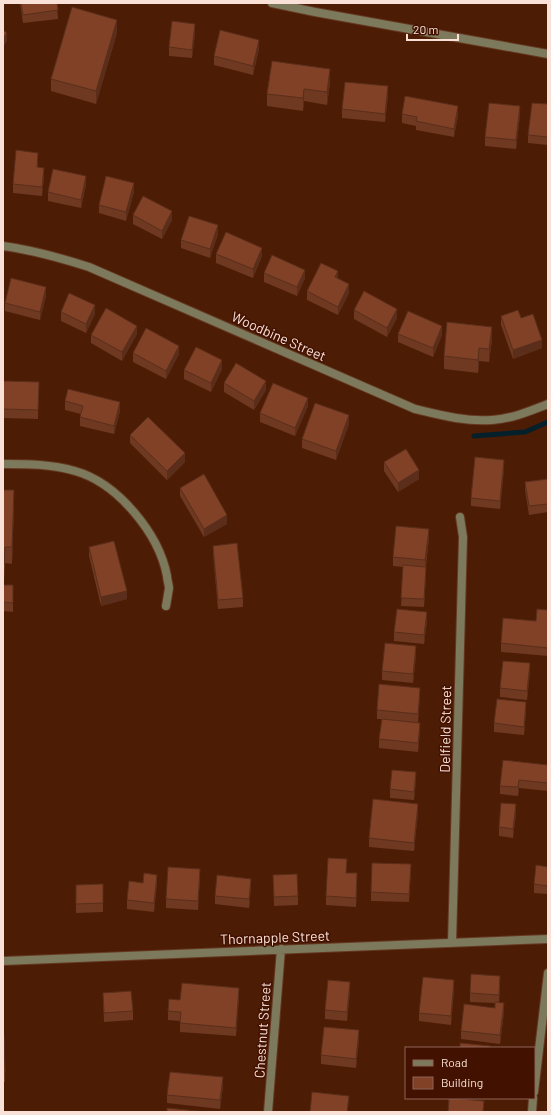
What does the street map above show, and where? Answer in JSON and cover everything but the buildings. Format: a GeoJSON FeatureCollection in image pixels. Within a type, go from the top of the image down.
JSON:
{"type":"FeatureCollection","features":[{"type":"Feature","properties":{"kind":"street"},"geometry":{"type":"LineString","coordinates":[[272,3],[548,54]]}},
{"type":"Feature","properties":{"kind":"street","name":"Woodbine Street"},"geometry":{"type":"LineString","coordinates":[[3,246],[27,249],[54,255],[90,267],[415,409],[455,419],[492,420],[518,416],[548,404]]}},
{"type":"Feature","properties":{"kind":"street"},"geometry":{"type":"LineString","coordinates":[[3,464],[40,464],[76,471],[102,483],[124,501],[149,532],[165,564],[169,588],[166,606]]}},
{"type":"Feature","properties":{"kind":"street","name":"Delfield Street"},"geometry":{"type":"LineString","coordinates":[[452,943],[463,537],[460,517]]}},
{"type":"Feature","properties":{"kind":"street","name":"Thornapple Street"},"geometry":{"type":"LineString","coordinates":[[3,961],[548,939]]}},
{"type":"Feature","properties":{"kind":"street","name":"Chestnut Street"},"geometry":{"type":"LineString","coordinates":[[268,1112],[281,949]]}},
{"type":"Feature","properties":{"kind":"street"},"geometry":{"type":"LineString","coordinates":[[535,1084],[548,973]]}},
{"type":"Feature","properties":{"kind":"street"},"geometry":{"type":"LineString","coordinates":[[532,1112],[533,1099]]}},
{"type":"Feature","properties":{"kind":"waterway"},"geometry":{"type":"LineString","coordinates":[[474,436],[525,432],[548,422]]}}]}
